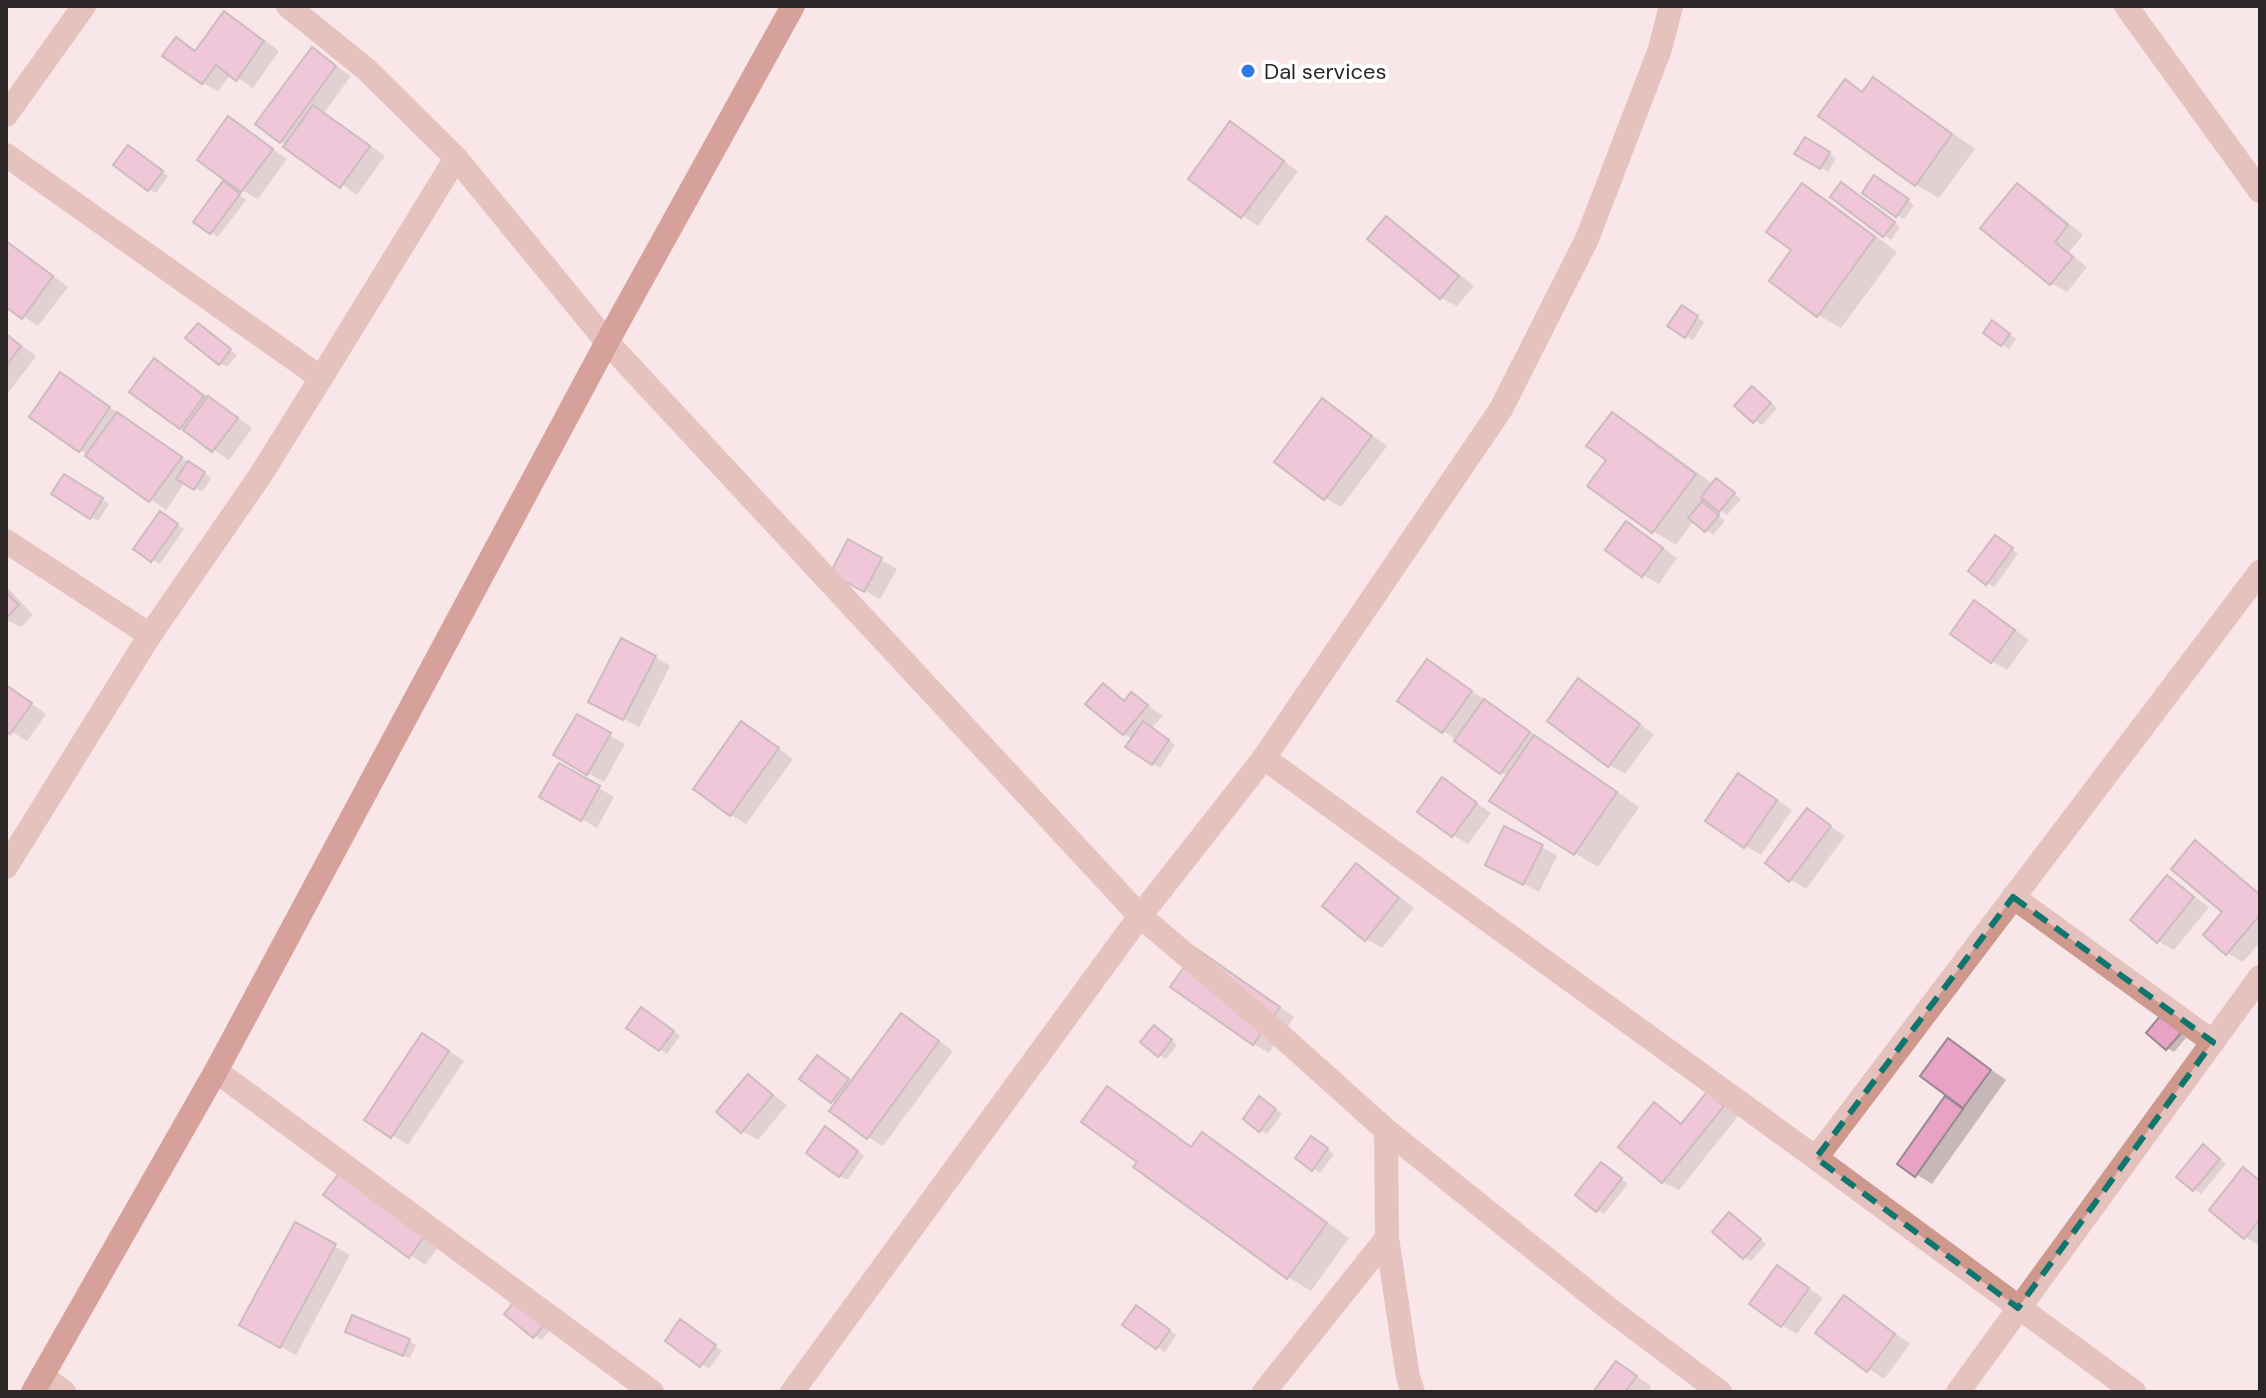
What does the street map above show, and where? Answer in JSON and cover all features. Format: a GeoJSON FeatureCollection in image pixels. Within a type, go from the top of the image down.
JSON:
{"type":"FeatureCollection","features":[{"type":"Feature","properties":{"kind":"main road"},"geometry":{"type":"LineString","coordinates":[[37,1384],[216,1071],[607,342],[793,6]]}},
{"type":"Feature","properties":{"kind":"street"},"geometry":{"type":"LineString","coordinates":[[6,115],[84,6]]}},
{"type":"Feature","properties":{"kind":"street"},"geometry":{"type":"LineString","coordinates":[[288,6],[367,70],[456,158],[607,342],[1140,916],[1386,1130],[1609,1309],[1720,1392]]}},
{"type":"Feature","properties":{"kind":"street"},"geometry":{"type":"LineString","coordinates":[[792,1392],[1140,916],[1264,758],[1501,409],[1587,239],[1660,49],[1671,6]]}},
{"type":"Feature","properties":{"kind":"street"},"geometry":{"type":"LineString","coordinates":[[2126,6],[2260,191]]}},
{"type":"Feature","properties":{"kind":"street"},"geometry":{"type":"LineString","coordinates":[[6,155],[321,378]]}},
{"type":"Feature","properties":{"kind":"street"},"geometry":{"type":"LineString","coordinates":[[6,867],[150,635],[260,476],[456,158]]}},
{"type":"Feature","properties":{"kind":"street"},"geometry":{"type":"LineString","coordinates":[[6,541],[150,635]]}},
{"type":"Feature","properties":{"kind":"street"},"geometry":{"type":"LineString","coordinates":[[1816,1158],[2260,572]]}},
{"type":"Feature","properties":{"kind":"street"},"geometry":{"type":"LineString","coordinates":[[1264,758],[2134,1392]]}},
{"type":"Feature","properties":{"kind":"street"},"geometry":{"type":"LineString","coordinates":[[2013,897],[2213,1042]]}},
{"type":"Feature","properties":{"kind":"street"},"geometry":{"type":"LineString","coordinates":[[1958,1392],[2260,977]]}},
{"type":"Feature","properties":{"kind":"street"},"geometry":{"type":"LineString","coordinates":[[216,1071],[652,1392]]}},
{"type":"Feature","properties":{"kind":"street"},"geometry":{"type":"LineString","coordinates":[[1386,1130],[1387,1238],[1408,1377],[1413,1392]]}},
{"type":"Feature","properties":{"kind":"street"},"geometry":{"type":"LineString","coordinates":[[1264,1392],[1387,1238]]}},
{"type":"Feature","properties":{"kind":"street"},"geometry":{"type":"LineString","coordinates":[[37,1384],[64,1392]]}},
{"type":"Feature","properties":{"kind":"highlighted area"},"geometry":{"type":"Polygon","coordinates":[[[2013,897],[2213,1042],[2018,1308],[1816,1158],[2013,897]]]}},
{"type":"Feature","properties":{"kind":"building"},"geometry":{"type":"Polygon","coordinates":[[[224,11],[264,41],[236,81],[216,65],[202,84],[162,56],[176,37],[195,51],[224,11]]]}},
{"type":"Feature","properties":{"kind":"building"},"geometry":{"type":"Polygon","coordinates":[[[312,47],[336,66],[280,143],[255,124],[312,47]]]}},
{"type":"Feature","properties":{"kind":"building"},"geometry":{"type":"Polygon","coordinates":[[[1873,77],[1952,134],[1915,186],[1818,116],[1845,79],[1862,92],[1873,77]]]}},
{"type":"Feature","properties":{"kind":"building"},"geometry":{"type":"Polygon","coordinates":[[[313,105],[370,146],[340,188],[283,147],[313,105]]]}},
{"type":"Feature","properties":{"kind":"building"},"geometry":{"type":"Polygon","coordinates":[[[228,116],[273,149],[241,192],[197,160],[228,116]]]}},
{"type":"Feature","properties":{"kind":"building"},"geometry":{"type":"Polygon","coordinates":[[[1230,121],[1284,161],[1241,218],[1188,179],[1230,121]]]}},
{"type":"Feature","properties":{"kind":"building"},"geometry":{"type":"Polygon","coordinates":[[[1805,137],[1830,152],[1820,169],[1794,154],[1805,137]]]}},
{"type":"Feature","properties":{"kind":"building"},"geometry":{"type":"Polygon","coordinates":[[[128,145],[163,171],[148,191],[113,165],[128,145]]]}},
{"type":"Feature","properties":{"kind":"building"},"geometry":{"type":"Polygon","coordinates":[[[1874,175],[1909,199],[1896,217],[1862,193],[1874,175]]]}},
{"type":"Feature","properties":{"kind":"building"},"geometry":{"type":"Polygon","coordinates":[[[223,181],[240,194],[210,234],[193,222],[223,181]]]}},
{"type":"Feature","properties":{"kind":"building"},"geometry":{"type":"Polygon","coordinates":[[[1841,182],[1895,222],[1883,237],[1830,197],[1841,182]]]}},
{"type":"Feature","properties":{"kind":"building"},"geometry":{"type":"Polygon","coordinates":[[[1802,183],[1875,237],[1817,317],[1769,281],[1791,250],[1766,232],[1802,183]]]}},
{"type":"Feature","properties":{"kind":"building"},"geometry":{"type":"Polygon","coordinates":[[[2017,183],[2068,225],[2055,242],[2073,257],[2050,285],[1980,228],[2017,183]]]}},
{"type":"Feature","properties":{"kind":"building"},"geometry":{"type":"Polygon","coordinates":[[[1386,216],[1459,276],[1440,299],[1367,239],[1386,216]]]}},
{"type":"Feature","properties":{"kind":"building"},"geometry":{"type":"Polygon","coordinates":[[[6,241],[53,276],[22,319],[6,307],[6,241]]]}},
{"type":"Feature","properties":{"kind":"building"},"geometry":{"type":"Polygon","coordinates":[[[1682,305],[1698,316],[1685,338],[1667,326],[1682,305]]]}},
{"type":"Feature","properties":{"kind":"building"},"geometry":{"type":"Polygon","coordinates":[[[1992,320],[2010,334],[2001,346],[1983,333],[1992,320]]]}},
{"type":"Feature","properties":{"kind":"building"},"geometry":{"type":"Polygon","coordinates":[[[198,323],[231,349],[219,365],[185,338],[198,323]]]}},
{"type":"Feature","properties":{"kind":"building"},"geometry":{"type":"Polygon","coordinates":[[[6,334],[21,346],[6,366],[6,334]]]}},
{"type":"Feature","properties":{"kind":"building"},"geometry":{"type":"Polygon","coordinates":[[[154,358],[204,396],[180,429],[129,392],[154,358]]]}},
{"type":"Feature","properties":{"kind":"building"},"geometry":{"type":"Polygon","coordinates":[[[60,372],[110,407],[79,452],[29,417],[60,372]]]}},
{"type":"Feature","properties":{"kind":"building"},"geometry":{"type":"Polygon","coordinates":[[[1752,386],[1771,403],[1753,423],[1734,406],[1752,386]]]}},
{"type":"Feature","properties":{"kind":"building"},"geometry":{"type":"Polygon","coordinates":[[[208,396],[238,418],[212,452],[183,430],[208,396]]]}},
{"type":"Feature","properties":{"kind":"building"},"geometry":{"type":"Polygon","coordinates":[[[1322,398],[1372,436],[1324,500],[1274,462],[1322,398]]]}},
{"type":"Feature","properties":{"kind":"building"},"geometry":{"type":"Polygon","coordinates":[[[117,412],[182,457],[149,502],[85,456],[117,412]]]}},
{"type":"Feature","properties":{"kind":"building"},"geometry":{"type":"Polygon","coordinates":[[[1612,412],[1696,474],[1652,533],[1587,486],[1606,460],[1586,446],[1612,412]]]}},
{"type":"Feature","properties":{"kind":"building"},"geometry":{"type":"Polygon","coordinates":[[[188,461],[205,472],[194,490],[176,479],[188,461]]]}},
{"type":"Feature","properties":{"kind":"building"},"geometry":{"type":"Polygon","coordinates":[[[64,474],[103,498],[90,519],[51,494],[64,474]]]}},
{"type":"Feature","properties":{"kind":"building"},"geometry":{"type":"Polygon","coordinates":[[[1716,478],[1735,493],[1719,512],[1701,497],[1716,478]]]}},
{"type":"Feature","properties":{"kind":"building"},"geometry":{"type":"Polygon","coordinates":[[[1702,501],[1719,515],[1705,532],[1688,518],[1702,501]]]}},
{"type":"Feature","properties":{"kind":"building"},"geometry":{"type":"Polygon","coordinates":[[[160,511],[178,524],[151,562],[133,549],[160,511]]]}},
{"type":"Feature","properties":{"kind":"building"},"geometry":{"type":"Polygon","coordinates":[[[1626,521],[1663,548],[1642,577],[1605,550],[1626,521]]]}},
{"type":"Feature","properties":{"kind":"building"},"geometry":{"type":"Polygon","coordinates":[[[1995,535],[2013,548],[1986,585],[1968,571],[1995,535]]]}},
{"type":"Feature","properties":{"kind":"building"},"geometry":{"type":"Polygon","coordinates":[[[848,539],[882,558],[864,592],[830,573],[848,539]]]}},
{"type":"Feature","properties":{"kind":"building"},"geometry":{"type":"Polygon","coordinates":[[[6,592],[19,605],[6,618],[6,592]]]}},
{"type":"Feature","properties":{"kind":"building"},"geometry":{"type":"Polygon","coordinates":[[[1974,600],[2015,630],[1991,663],[1950,634],[1974,600]]]}},
{"type":"Feature","properties":{"kind":"building"},"geometry":{"type":"Polygon","coordinates":[[[621,638],[656,656],[623,720],[588,702],[621,638]]]}},
{"type":"Feature","properties":{"kind":"building"},"geometry":{"type":"Polygon","coordinates":[[[1427,659],[1472,691],[1442,733],[1397,701],[1427,659]]]}},
{"type":"Feature","properties":{"kind":"building"},"geometry":{"type":"Polygon","coordinates":[[[1578,678],[1640,724],[1608,767],[1547,721],[1578,678]]]}},
{"type":"Feature","properties":{"kind":"building"},"geometry":{"type":"Polygon","coordinates":[[[1103,683],[1124,701],[1131,692],[1148,705],[1123,735],[1085,704],[1103,683]]]}},
{"type":"Feature","properties":{"kind":"building"},"geometry":{"type":"Polygon","coordinates":[[[6,685],[32,703],[10,734],[6,731],[6,685]]]}},
{"type":"Feature","properties":{"kind":"building"},"geometry":{"type":"Polygon","coordinates":[[[1484,699],[1530,732],[1500,774],[1454,741],[1484,699]]]}},
{"type":"Feature","properties":{"kind":"building"},"geometry":{"type":"Polygon","coordinates":[[[577,714],[611,733],[587,775],[553,755],[577,714]]]}},
{"type":"Feature","properties":{"kind":"building"},"geometry":{"type":"Polygon","coordinates":[[[741,721],[779,748],[730,816],[693,789],[741,721]]]}},
{"type":"Feature","properties":{"kind":"building"},"geometry":{"type":"Polygon","coordinates":[[[1143,721],[1169,740],[1152,765],[1125,747],[1143,721]]]}},
{"type":"Feature","properties":{"kind":"building"},"geometry":{"type":"Polygon","coordinates":[[[1534,735],[1617,792],[1574,855],[1489,801],[1534,735]]]}},
{"type":"Feature","properties":{"kind":"building"},"geometry":{"type":"Polygon","coordinates":[[[559,763],[600,786],[581,821],[539,797],[559,763]]]}},
{"type":"Feature","properties":{"kind":"building"},"geometry":{"type":"Polygon","coordinates":[[[1738,773],[1777,800],[1744,848],[1705,821],[1738,773]]]}},
{"type":"Feature","properties":{"kind":"building"},"geometry":{"type":"Polygon","coordinates":[[[1442,777],[1477,803],[1452,837],[1417,812],[1442,777]]]}},
{"type":"Feature","properties":{"kind":"building"},"geometry":{"type":"Polygon","coordinates":[[[1807,808],[1831,826],[1789,882],[1765,863],[1807,808]]]}},
{"type":"Feature","properties":{"kind":"building"},"geometry":{"type":"Polygon","coordinates":[[[1504,826],[1543,845],[1523,885],[1485,865],[1504,826]]]}},
{"type":"Feature","properties":{"kind":"building"},"geometry":{"type":"Polygon","coordinates":[[[2195,840],[2260,895],[2260,915],[2226,955],[2203,935],[2222,912],[2171,869],[2195,840]]]}},
{"type":"Feature","properties":{"kind":"building"},"geometry":{"type":"Polygon","coordinates":[[[1356,863],[1399,898],[1365,941],[1322,906],[1356,863]]]}},
{"type":"Feature","properties":{"kind":"building"},"geometry":{"type":"Polygon","coordinates":[[[2167,875],[2194,897],[2157,943],[2130,920],[2167,875]]]}},
{"type":"Feature","properties":{"kind":"building"},"geometry":{"type":"Polygon","coordinates":[[[1197,949],[1280,1007],[1253,1045],[1170,987],[1197,949]]]}},
{"type":"Feature","properties":{"kind":"building"},"geometry":{"type":"Polygon","coordinates":[[[641,1007],[674,1031],[659,1051],[626,1028],[641,1007]]]}},
{"type":"Feature","properties":{"kind":"building"},"geometry":{"type":"Polygon","coordinates":[[[901,1013],[939,1041],[867,1139],[829,1111],[901,1013]]]}},
{"type":"Feature","properties":{"kind":"building"},"geometry":{"type":"Polygon","coordinates":[[[2161,1015],[2181,1033],[2166,1050],[2146,1033],[2161,1015]]]}},
{"type":"Feature","properties":{"kind":"building"},"geometry":{"type":"Polygon","coordinates":[[[1154,1025],[1172,1040],[1158,1057],[1140,1042],[1154,1025]]]}},
{"type":"Feature","properties":{"kind":"building"},"geometry":{"type":"Polygon","coordinates":[[[422,1033],[449,1051],[391,1138],[364,1120],[422,1033]]]}},
{"type":"Feature","properties":{"kind":"building"},"geometry":{"type":"Polygon","coordinates":[[[1948,1038],[1991,1070],[1963,1108],[1920,1076],[1948,1038]]]}},
{"type":"Feature","properties":{"kind":"building"},"geometry":{"type":"Polygon","coordinates":[[[817,1055],[849,1079],[831,1103],[799,1079],[817,1055]]]}},
{"type":"Feature","properties":{"kind":"building"},"geometry":{"type":"Polygon","coordinates":[[[748,1074],[773,1095],[741,1133],[716,1112],[748,1074]]]}},
{"type":"Feature","properties":{"kind":"building"},"geometry":{"type":"Polygon","coordinates":[[[1107,1086],[1191,1147],[1202,1132],[1327,1223],[1287,1279],[1133,1167],[1137,1162],[1081,1122],[1107,1086]]]}},
{"type":"Feature","properties":{"kind":"building"},"geometry":{"type":"Polygon","coordinates":[[[1707,1092],[1724,1106],[1662,1183],[1618,1147],[1654,1102],[1681,1124],[1707,1092]]]}},
{"type":"Feature","properties":{"kind":"building"},"geometry":{"type":"Polygon","coordinates":[[[1259,1096],[1276,1109],[1259,1132],[1243,1119],[1259,1096]]]}},
{"type":"Feature","properties":{"kind":"building"},"geometry":{"type":"Polygon","coordinates":[[[1945,1096],[1963,1109],[1915,1177],[1897,1164],[1945,1096]]]}},
{"type":"Feature","properties":{"kind":"building"},"geometry":{"type":"Polygon","coordinates":[[[825,1126],[858,1151],[839,1177],[806,1153],[825,1126]]]}},
{"type":"Feature","properties":{"kind":"building"},"geometry":{"type":"Polygon","coordinates":[[[1311,1136],[1328,1148],[1312,1171],[1295,1158],[1311,1136]]]}},
{"type":"Feature","properties":{"kind":"building"},"geometry":{"type":"Polygon","coordinates":[[[2203,1144],[2220,1159],[2193,1191],[2176,1177],[2203,1144]]]}},
{"type":"Feature","properties":{"kind":"building"},"geometry":{"type":"Polygon","coordinates":[[[1601,1162],[1622,1178],[1596,1212],[1575,1195],[1601,1162]]]}},
{"type":"Feature","properties":{"kind":"building"},"geometry":{"type":"Polygon","coordinates":[[[344,1166],[430,1228],[409,1258],[323,1195],[344,1166]]]}},
{"type":"Feature","properties":{"kind":"building"},"geometry":{"type":"Polygon","coordinates":[[[2243,1167],[2260,1181],[2260,1219],[2244,1239],[2209,1210],[2243,1167]]]}},
{"type":"Feature","properties":{"kind":"building"},"geometry":{"type":"Polygon","coordinates":[[[1729,1212],[1761,1239],[1743,1259],[1712,1232],[1729,1212]]]}},
{"type":"Feature","properties":{"kind":"building"},"geometry":{"type":"Polygon","coordinates":[[[295,1222],[336,1244],[280,1348],[239,1325],[295,1222]]]}},
{"type":"Feature","properties":{"kind":"building"},"geometry":{"type":"Polygon","coordinates":[[[1777,1265],[1809,1288],[1781,1327],[1749,1304],[1777,1265]]]}},
{"type":"Feature","properties":{"kind":"building"},"geometry":{"type":"Polygon","coordinates":[[[1844,1295],[1895,1334],[1867,1372],[1815,1333],[1844,1295]]]}},
{"type":"Feature","properties":{"kind":"building"},"geometry":{"type":"Polygon","coordinates":[[[519,1296],[548,1320],[533,1338],[504,1314],[519,1296]]]}},
{"type":"Feature","properties":{"kind":"building"},"geometry":{"type":"Polygon","coordinates":[[[1136,1305],[1170,1330],[1156,1349],[1122,1325],[1136,1305]]]}},
{"type":"Feature","properties":{"kind":"building"},"geometry":{"type":"Polygon","coordinates":[[[352,1315],[410,1339],[403,1356],[345,1332],[352,1315]]]}},
{"type":"Feature","properties":{"kind":"building"},"geometry":{"type":"Polygon","coordinates":[[[680,1319],[716,1345],[700,1367],[665,1341],[680,1319]]]}},
{"type":"Feature","properties":{"kind":"building"},"geometry":{"type":"Polygon","coordinates":[[[1616,1361],[1637,1376],[1625,1392],[1593,1392],[1616,1361]]]}},
{"type":"Feature","properties":{"kind":"place","name":"Dal services"},"geometry":{"type":"Point","coordinates":[1248,71]}}]}
